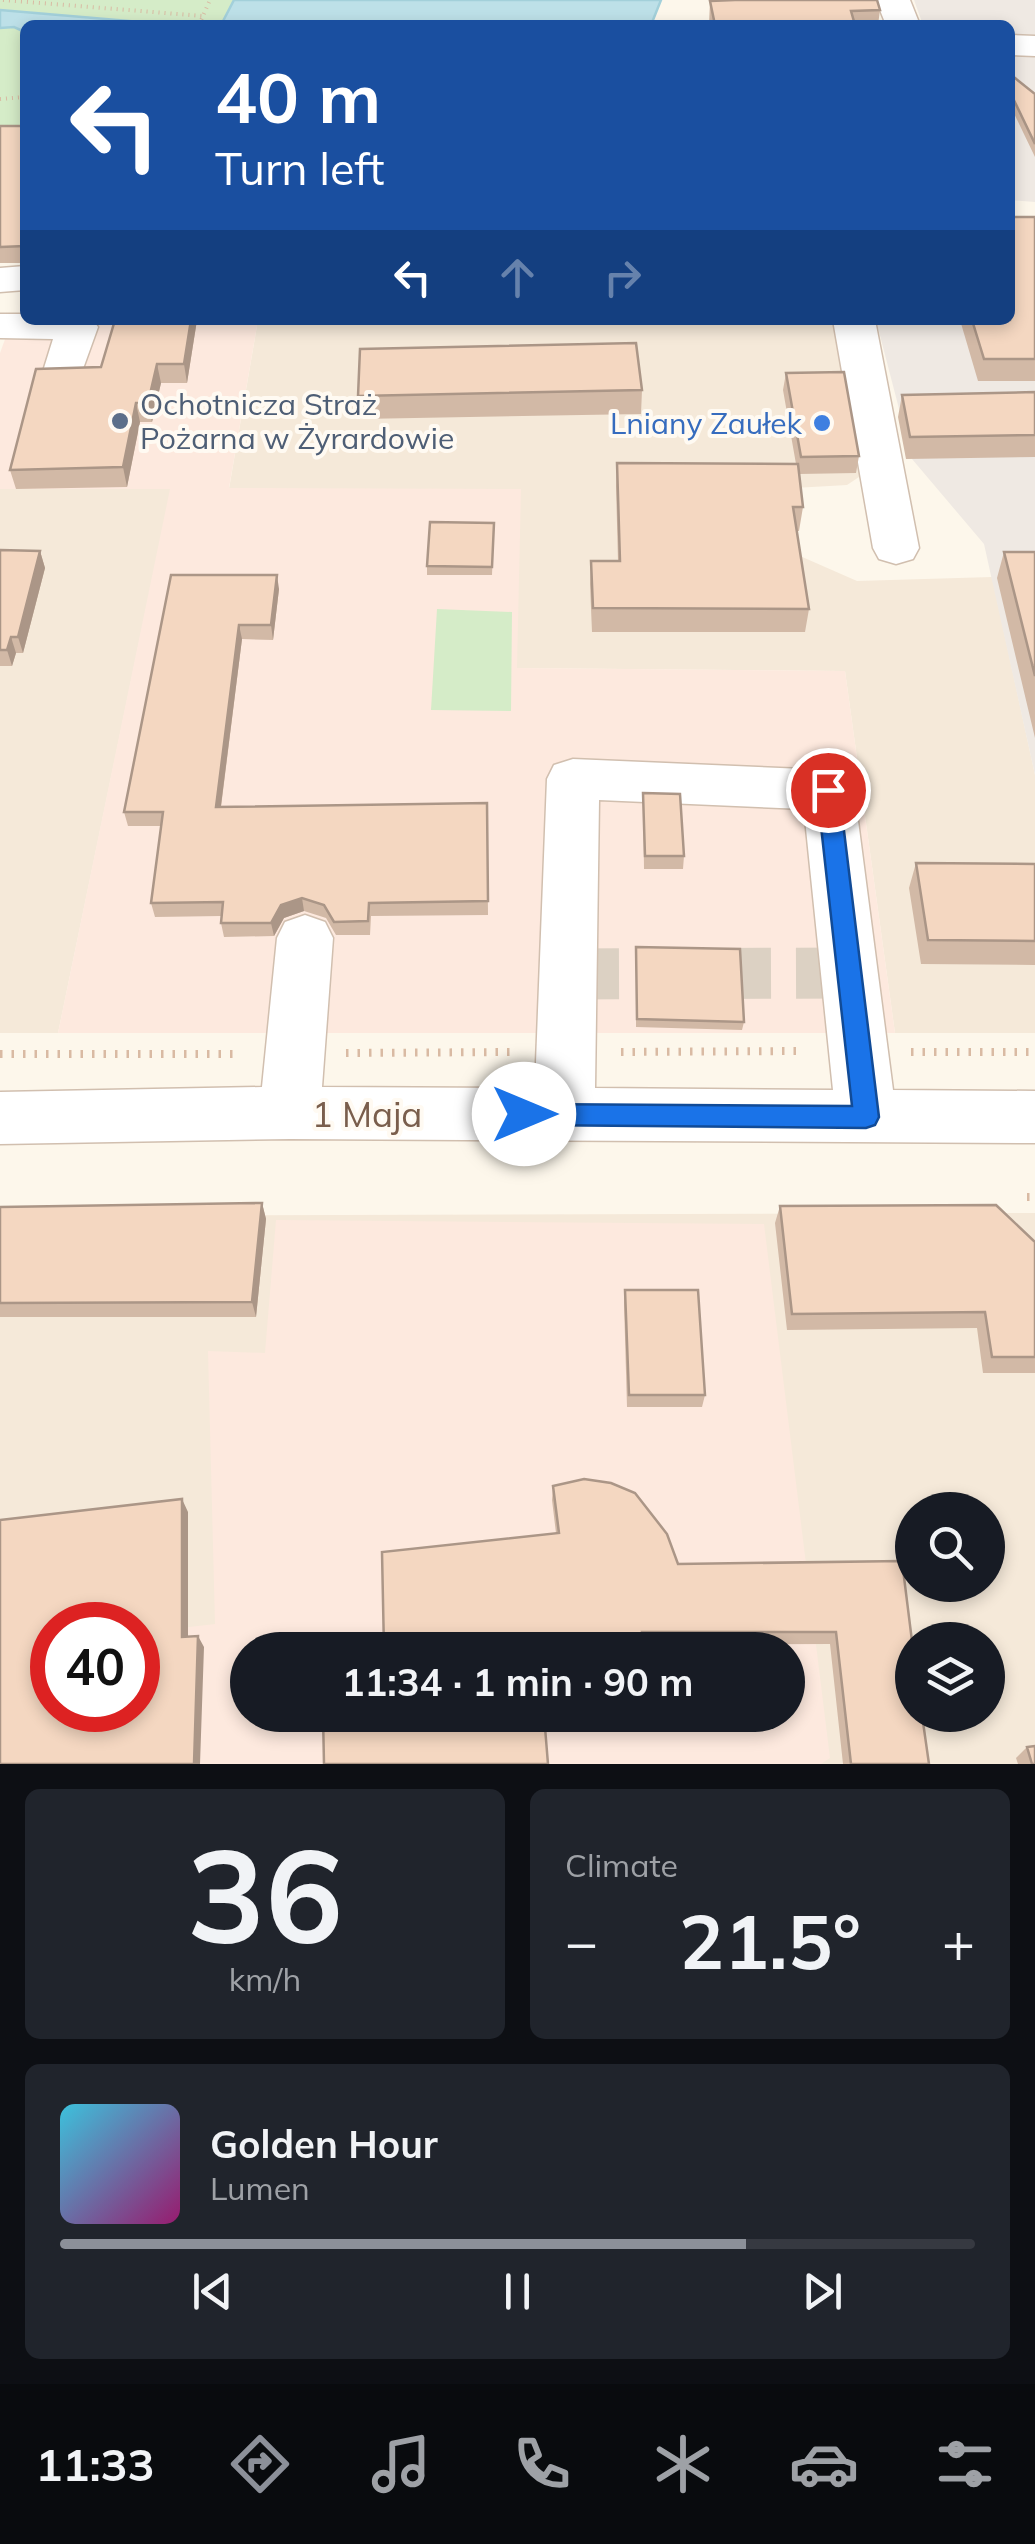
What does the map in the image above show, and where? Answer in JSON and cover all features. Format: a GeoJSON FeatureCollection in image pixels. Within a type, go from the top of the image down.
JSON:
{"type":"FeatureCollection","features":[{"type":"Feature","properties":{"kind":"street"},"geometry":{"type":"LineString","coordinates":[[856,325],[886,400],[896,548]]}},
{"type":"Feature","properties":{"kind":"street"},"geometry":{"type":"LineString","coordinates":[[0,326],[77,327],[65,368]]}},
{"type":"Feature","properties":{"kind":"street"},"geometry":{"type":"LineString","coordinates":[[564,1115],[573,779],[828,790],[866,1117]]}},
{"type":"Feature","properties":{"kind":"street"},"geometry":{"type":"LineString","coordinates":[[290,1113],[305,938]]}},
{"type":"Feature","properties":{"kind":"street","name":"1 Maja"},"geometry":{"type":"LineString","coordinates":[[0,1118],[290,1113],[1035,1116]]}},
{"type":"Feature","properties":{"kind":"path"},"geometry":{"type":"LineString","coordinates":[[3,0],[203,16]]}},
{"type":"Feature","properties":{"kind":"path"},"geometry":{"type":"LineString","coordinates":[[201,20],[210,0]]}},
{"type":"Feature","properties":{"kind":"shaded area"},"geometry":{"type":"Polygon","coordinates":[[[914,0],[1035,0],[1035,202],[1015,200],[1015,20],[921,20],[914,0]]]}},
{"type":"Feature","properties":{"kind":"shaded area"},"geometry":{"type":"Polygon","coordinates":[[[1035,233],[1035,775],[984,544],[912,459],[877,325],[1015,325],[1015,303],[1035,233]]]}},
{"type":"Feature","properties":{"kind":"shaded area"},"geometry":{"type":"Polygon","coordinates":[[[20,316],[20,325],[257,325],[229,488],[521,489],[517,668],[845,671],[895,1033],[58,1033],[170,489],[0,489],[0,353],[12,320],[20,316]]]}},
{"type":"Feature","properties":{"kind":"shaded area"},"geometry":{"type":"Polygon","coordinates":[[[257,325],[833,325],[865,473],[847,485],[794,488],[800,556],[857,581],[992,577],[1035,775],[1035,1033],[895,1033],[845,671],[517,668],[229,489],[257,325]]]}},
{"type":"Feature","properties":{"kind":"shaded area"},"geometry":{"type":"Polygon","coordinates":[[[171,488],[58,1033],[0,1033],[0,489],[171,488]]]}},
{"type":"Feature","properties":{"kind":"shaded area"},"geometry":{"type":"Polygon","coordinates":[[[1035,1213],[1035,1764],[0,1764],[0,1216],[1035,1213]]]}},
{"type":"Feature","properties":{"kind":"shaded area"},"geometry":{"type":"Polygon","coordinates":[[[276,1220],[764,1224],[830,1758],[821,1764],[0,1764],[0,1648],[30,1684],[30,1732],[160,1732],[160,1630],[215,1624],[208,1351],[265,1353],[276,1220]]]}},
{"type":"Feature","properties":{"kind":"green space"},"geometry":{"type":"Polygon","coordinates":[[[0,0],[234,0],[224,20],[20,20],[20,161],[0,161],[0,0]]]}},
{"type":"Feature","properties":{"kind":"green space"},"geometry":{"type":"Polygon","coordinates":[[[437,609],[512,612],[511,711],[431,710],[437,609]]]}},
{"type":"Feature","properties":{"kind":"water"},"geometry":{"type":"Polygon","coordinates":[[[234,0],[661,0],[653,20],[224,20],[234,0]]]}},
{"type":"Feature","properties":{"kind":"water"},"geometry":{"type":"Polygon","coordinates":[[[0,10],[112,20],[20,20],[20,30],[0,28],[0,10]]]}},
{"type":"Feature","properties":{"kind":"building"},"geometry":{"type":"Polygon","coordinates":[[[877,0],[880,10],[851,11],[854,20],[714,20],[710,1],[877,0]]]}},
{"type":"Feature","properties":{"kind":"building"},"geometry":{"type":"Polygon","coordinates":[[[1015,78],[1035,94],[1035,144],[1015,102],[1015,78]]]}},
{"type":"Feature","properties":{"kind":"building"},"geometry":{"type":"Polygon","coordinates":[[[0,126],[20,126],[20,246],[0,247],[0,126]]]}},
{"type":"Feature","properties":{"kind":"building"},"geometry":{"type":"Polygon","coordinates":[[[1015,217],[1035,217],[1035,359],[984,359],[974,325],[1015,325],[1015,217]]]}},
{"type":"Feature","properties":{"kind":"building"},"geometry":{"type":"Polygon","coordinates":[[[114,325],[190,325],[184,364],[157,364],[148,403],[136,403],[123,467],[10,470],[36,369],[101,367],[114,325]]]}},
{"type":"Feature","properties":{"kind":"building"},"geometry":{"type":"Polygon","coordinates":[[[636,343],[642,390],[358,396],[360,349],[636,343]]]}},
{"type":"Feature","properties":{"kind":"building","name":"Lniany Zaułek"},"geometry":{"type":"Polygon","coordinates":[[[844,372],[859,456],[801,457],[786,373],[844,372]]]}},
{"type":"Feature","properties":{"kind":"building"},"geometry":{"type":"Polygon","coordinates":[[[1035,392],[1035,435],[910,437],[902,395],[1035,392]]]}},
{"type":"Feature","properties":{"kind":"building"},"geometry":{"type":"Polygon","coordinates":[[[617,463],[798,464],[803,507],[793,507],[809,609],[593,608],[591,561],[620,561],[617,463]]]}},
{"type":"Feature","properties":{"kind":"building"},"geometry":{"type":"Polygon","coordinates":[[[430,522],[494,523],[492,567],[427,566],[430,522]]]}},
{"type":"Feature","properties":{"kind":"building"},"geometry":{"type":"Polygon","coordinates":[[[0,550],[40,551],[18,637],[11,637],[7,650],[0,650],[0,550]]]}},
{"type":"Feature","properties":{"kind":"building"},"geometry":{"type":"Polygon","coordinates":[[[1004,552],[1035,552],[1035,676],[1004,552]]]}},
{"type":"Feature","properties":{"kind":"building"},"geometry":{"type":"Polygon","coordinates":[[[171,575],[277,575],[271,625],[239,625],[216,807],[487,803],[488,901],[369,903],[368,921],[334,922],[324,905],[302,898],[281,905],[271,923],[221,923],[223,902],[151,903],[163,812],[124,812],[171,575]]]}},
{"type":"Feature","properties":{"kind":"building"},"geometry":{"type":"Polygon","coordinates":[[[643,793],[680,794],[684,856],[645,856],[643,793]]]}},
{"type":"Feature","properties":{"kind":"building"},"geometry":{"type":"Polygon","coordinates":[[[916,863],[1035,864],[1035,941],[928,940],[916,863]]]}},
{"type":"Feature","properties":{"kind":"building"},"geometry":{"type":"Polygon","coordinates":[[[636,947],[740,949],[744,1022],[637,1019],[636,947]]]}},
{"type":"Feature","properties":{"kind":"building"},"geometry":{"type":"Polygon","coordinates":[[[262,1203],[252,1302],[0,1303],[0,1207],[262,1203]]]}},
{"type":"Feature","properties":{"kind":"building"},"geometry":{"type":"Polygon","coordinates":[[[996,1205],[1035,1242],[1035,1357],[992,1357],[985,1312],[792,1314],[780,1206],[996,1205]]]}},
{"type":"Feature","properties":{"kind":"building"},"geometry":{"type":"Polygon","coordinates":[[[625,1290],[698,1290],[705,1395],[629,1395],[625,1290]]]}},
{"type":"Feature","properties":{"kind":"building"},"geometry":{"type":"Polygon","coordinates":[[[584,1479],[611,1483],[635,1493],[667,1534],[678,1564],[895,1561],[895,1602],[907,1602],[910,1622],[895,1622],[895,1732],[924,1732],[929,1764],[851,1764],[836,1632],[384,1632],[382,1552],[559,1533],[553,1486],[584,1479]]]}},
{"type":"Feature","properties":{"kind":"building"},"geometry":{"type":"Polygon","coordinates":[[[182,1499],[182,1637],[198,1636],[194,1764],[0,1764],[0,1520],[182,1499]]]}},
{"type":"Feature","properties":{"kind":"building"},"geometry":{"type":"Polygon","coordinates":[[[323,1732],[545,1732],[548,1764],[324,1764],[323,1732]]]}},
{"type":"Feature","properties":{"kind":"building"},"geometry":{"type":"Polygon","coordinates":[[[1035,1746],[1035,1764],[1032,1764],[1027,1747],[1035,1746]]]}},
{"type":"Feature","properties":{"kind":"tunnel"},"geometry":{"type":"LineString","coordinates":[[568,974],[848,973]]}},
{"type":"Feature","properties":{"kind":"place","name":"Ochotnicza Straż Pożarna w Żyrardowie"},"geometry":{"type":"Point","coordinates":[120,421]}},
{"type":"Feature","properties":{"kind":"place","name":"Lniany Zaułek"},"geometry":{"type":"Point","coordinates":[822,423]}},
{"type":"Feature","properties":{"kind":"route"},"geometry":{"type":"LineString","coordinates":[[524,1114],[866,1117],[828,790]]}}]}
